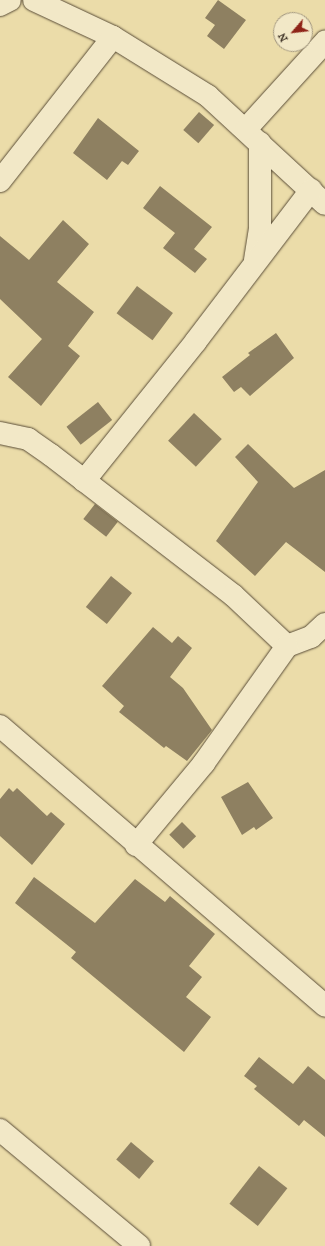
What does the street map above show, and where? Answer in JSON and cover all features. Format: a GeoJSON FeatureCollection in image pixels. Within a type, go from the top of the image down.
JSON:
{"type":"FeatureCollection","features":[{"type":"Feature","properties":{"kind":"street"},"geometry":{"type":"LineString","coordinates":[[0,5],[10,0]]}},
{"type":"Feature","properties":{"kind":"street"},"geometry":{"type":"LineString","coordinates":[[34,0],[113,37],[208,96],[318,197],[254,265],[84,481]]}},
{"type":"Feature","properties":{"kind":"street"},"geometry":{"type":"LineString","coordinates":[[0,181],[113,37]]}},
{"type":"Feature","properties":{"kind":"street"},"geometry":{"type":"LineString","coordinates":[[254,265],[260,230],[253,136],[325,42]]}},
{"type":"Feature","properties":{"kind":"street"},"geometry":{"type":"LineString","coordinates":[[0,433],[28,440],[84,481],[233,595],[286,646]]}},
{"type":"Feature","properties":{"kind":"street"},"geometry":{"type":"LineString","coordinates":[[136,845],[204,763],[286,646],[311,637],[325,624]]}},
{"type":"Feature","properties":{"kind":"street"},"geometry":{"type":"LineString","coordinates":[[0,726],[136,845],[325,1006]]}},
{"type":"Feature","properties":{"kind":"street"},"geometry":{"type":"LineString","coordinates":[[0,1130],[139,1246]]}},
{"type":"Feature","properties":{"kind":"building"},"geometry":{"type":"Polygon","coordinates":[[[218,0],[246,20],[224,49],[207,36],[215,25],[205,18],[218,0]]]}},
{"type":"Feature","properties":{"kind":"building"},"geometry":{"type":"Polygon","coordinates":[[[199,112],[214,125],[198,143],[183,130],[199,112]]]}},
{"type":"Feature","properties":{"kind":"building"},"geometry":{"type":"Polygon","coordinates":[[[98,118],[139,151],[128,165],[122,161],[107,180],[73,153],[98,118]]]}},
{"type":"Feature","properties":{"kind":"building"},"geometry":{"type":"Polygon","coordinates":[[[160,186],[212,227],[194,249],[207,259],[195,273],[163,248],[175,233],[143,208],[160,186]]]}},
{"type":"Feature","properties":{"kind":"building"},"geometry":{"type":"Polygon","coordinates":[[[63,220],[89,244],[57,282],[94,312],[68,346],[80,356],[41,406],[8,377],[42,339],[0,299],[0,236],[29,260],[63,220]]]}},
{"type":"Feature","properties":{"kind":"building"},"geometry":{"type":"Polygon","coordinates":[[[137,286],[173,313],[152,340],[117,313],[137,286]]]}},
{"type":"Feature","properties":{"kind":"building"},"geometry":{"type":"Polygon","coordinates":[[[276,333],[294,358],[250,396],[241,387],[234,392],[222,377],[250,355],[248,353],[276,333]]]}},
{"type":"Feature","properties":{"kind":"building"},"geometry":{"type":"Polygon","coordinates":[[[98,402],[112,420],[81,445],[66,427],[98,402]]]}},
{"type":"Feature","properties":{"kind":"building"},"geometry":{"type":"Polygon","coordinates":[[[194,413],[222,439],[196,467],[168,441],[194,413]]]}},
{"type":"Feature","properties":{"kind":"building"},"geometry":{"type":"Polygon","coordinates":[[[248,444],[294,488],[325,470],[325,572],[286,542],[255,576],[216,541],[258,482],[235,457],[248,444]]]}},
{"type":"Feature","properties":{"kind":"building"},"geometry":{"type":"Polygon","coordinates":[[[95,504],[118,522],[106,537],[83,519],[95,504]]]}},
{"type":"Feature","properties":{"kind":"building"},"geometry":{"type":"Polygon","coordinates":[[[111,576],[132,593],[107,624],[86,607],[111,576]]]}},
{"type":"Feature","properties":{"kind":"building"},"geometry":{"type":"Polygon","coordinates":[[[153,627],[172,643],[178,636],[192,648],[170,677],[183,688],[212,730],[187,761],[166,746],[164,748],[119,712],[124,706],[102,686],[153,627]]]}},
{"type":"Feature","properties":{"kind":"building"},"geometry":{"type":"Polygon","coordinates":[[[248,782],[273,818],[256,830],[254,827],[242,835],[221,797],[248,782]]]}},
{"type":"Feature","properties":{"kind":"building"},"geometry":{"type":"Polygon","coordinates":[[[9,788],[13,792],[17,788],[47,816],[51,812],[65,824],[32,865],[0,836],[0,799],[9,788]]]}},
{"type":"Feature","properties":{"kind":"building"},"geometry":{"type":"Polygon","coordinates":[[[182,822],[196,836],[183,849],[169,835],[182,822]]]}},
{"type":"Feature","properties":{"kind":"building"},"geometry":{"type":"Polygon","coordinates":[[[34,877],[95,923],[135,879],[165,902],[170,896],[215,934],[189,966],[202,977],[186,997],[211,1017],[184,1052],[71,958],[76,952],[15,903],[34,877]]]}},
{"type":"Feature","properties":{"kind":"building"},"geometry":{"type":"Polygon","coordinates":[[[259,1057],[293,1084],[308,1066],[325,1080],[325,1137],[304,1120],[299,1126],[254,1089],[257,1086],[244,1076],[259,1057]]]}},
{"type":"Feature","properties":{"kind":"building"},"geometry":{"type":"Polygon","coordinates":[[[131,1142],[154,1161],[139,1179],[116,1160],[131,1142]]]}},
{"type":"Feature","properties":{"kind":"building"},"geometry":{"type":"Polygon","coordinates":[[[259,1166],[287,1188],[258,1226],[229,1204],[259,1166]]]}}]}
